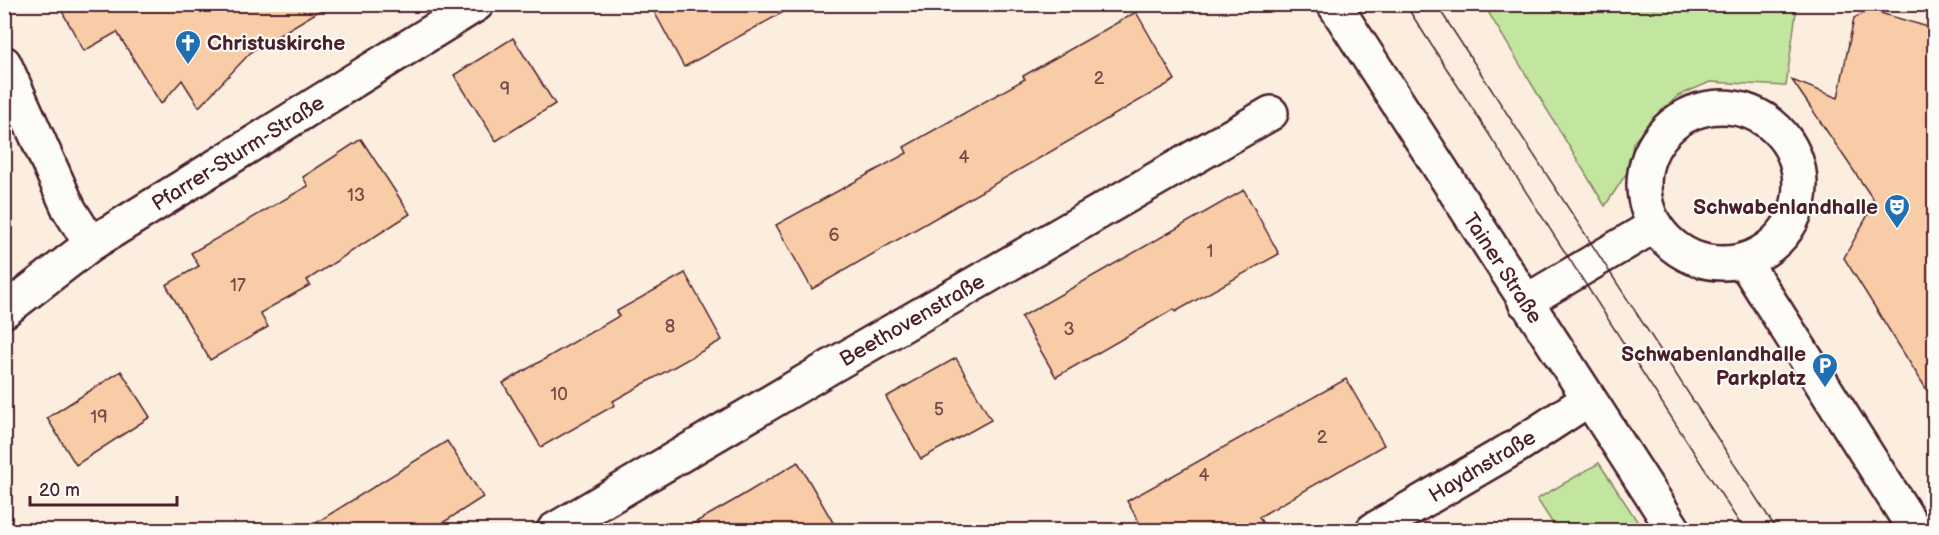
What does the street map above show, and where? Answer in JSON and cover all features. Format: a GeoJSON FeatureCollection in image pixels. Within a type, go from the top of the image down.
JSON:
{"type":"FeatureCollection","features":[{"type":"Feature","properties":{"kind":"street","name":"Pfarrer-Sturm-Straße"},"geometry":{"type":"LineString","coordinates":[[4,311],[91,244],[477,4]]}},
{"type":"Feature","properties":{"kind":"street","name":"Tainer Straße"},"geometry":{"type":"LineString","coordinates":[[1334,4],[1674,531]]}},
{"type":"Feature","properties":{"kind":"street"},"geometry":{"type":"LineString","coordinates":[[4,63],[69,209],[91,244]]}},
{"type":"Feature","properties":{"kind":"street"},"geometry":{"type":"LineString","coordinates":[[1725,106],[1749,111],[1771,123],[1787,141],[1798,164],[1801,188],[1796,212],[1784,233],[1766,250],[1744,261],[1719,263],[1693,258],[1672,246],[1654,226],[1645,204],[1643,179],[1649,156],[1661,135],[1679,119],[1701,108],[1725,106]]}},
{"type":"Feature","properties":{"kind":"street","name":"Beethovenstraße"},"geometry":{"type":"LineString","coordinates":[[554,531],[830,367],[1271,113]]}},
{"type":"Feature","properties":{"kind":"street"},"geometry":{"type":"LineString","coordinates":[[1525,303],[1654,226]]}},
{"type":"Feature","properties":{"kind":"street"},"geometry":{"type":"LineString","coordinates":[[1744,261],[1915,531]]}},
{"type":"Feature","properties":{"kind":"street","name":"Haydnstraße"},"geometry":{"type":"LineString","coordinates":[[1373,531],[1517,446],[1589,399]]}},
{"type":"Feature","properties":{"kind":"green space"},"geometry":{"type":"Polygon","coordinates":[[[1484,5],[1797,5],[1786,86],[1710,82],[1678,96],[1654,118],[1633,143],[1630,168],[1605,206],[1484,5]]]}},
{"type":"Feature","properties":{"kind":"green space"},"geometry":{"type":"Polygon","coordinates":[[[1599,463],[1643,530],[1557,530],[1537,499],[1599,463]]]}},
{"type":"Feature","properties":{"kind":"building","name":"Christuskirche"},"geometry":{"type":"Polygon","coordinates":[[[58,4],[331,4],[252,51],[199,107],[182,80],[161,104],[117,32],[84,51],[58,4]]]}},
{"type":"Feature","properties":{"kind":"building"},"geometry":{"type":"Polygon","coordinates":[[[650,4],[798,4],[684,67],[650,4]]]}},
{"type":"Feature","properties":{"kind":"building","name":"Schwabenlandhalle"},"geometry":{"type":"Polygon","coordinates":[[[1870,10],[1935,29],[1935,403],[1844,258],[1875,202],[1792,80],[1838,98],[1854,18],[1870,10]]]}},
{"type":"Feature","properties":{"kind":"building"},"geometry":{"type":"Polygon","coordinates":[[[1136,12],[1175,80],[812,289],[776,225],[907,153],[904,147],[1025,79],[1023,76],[1136,12]]]}},
{"type":"Feature","properties":{"kind":"building"},"geometry":{"type":"Polygon","coordinates":[[[513,38],[555,104],[496,141],[454,75],[513,38]]]}},
{"type":"Feature","properties":{"kind":"building"},"geometry":{"type":"Polygon","coordinates":[[[361,139],[410,214],[307,280],[310,285],[260,313],[268,327],[210,360],[166,285],[199,266],[191,253],[308,186],[303,177],[361,139]]]}},
{"type":"Feature","properties":{"kind":"building"},"geometry":{"type":"Polygon","coordinates":[[[1244,190],[1279,254],[1175,312],[1174,309],[1056,377],[1021,317],[1244,190]]]}},
{"type":"Feature","properties":{"kind":"building"},"geometry":{"type":"Polygon","coordinates":[[[685,273],[722,340],[613,401],[615,405],[541,447],[503,383],[619,316],[617,311],[685,273]]]}},
{"type":"Feature","properties":{"kind":"building"},"geometry":{"type":"Polygon","coordinates":[[[956,358],[991,420],[921,459],[886,397],[956,358]]]}},
{"type":"Feature","properties":{"kind":"building"},"geometry":{"type":"Polygon","coordinates":[[[121,371],[150,417],[76,465],[47,418],[121,371]]]}},
{"type":"Feature","properties":{"kind":"building"},"geometry":{"type":"Polygon","coordinates":[[[1346,379],[1384,445],[1259,517],[1267,531],[1144,531],[1127,501],[1346,379]]]}},
{"type":"Feature","properties":{"kind":"building"},"geometry":{"type":"Polygon","coordinates":[[[447,441],[483,497],[430,531],[303,531],[447,441]]]}},
{"type":"Feature","properties":{"kind":"building"},"geometry":{"type":"Polygon","coordinates":[[[798,462],[838,531],[680,531],[733,501],[798,462]]]}},
{"type":"Feature","properties":{"kind":"tram line"},"geometry":{"type":"LineString","coordinates":[[1405,4],[1744,530]]}},
{"type":"Feature","properties":{"kind":"tram line"},"geometry":{"type":"LineString","coordinates":[[1436,4],[1777,530]]}},
{"type":"Feature","properties":{"kind":"place","name":"Christuskirche"},"geometry":{"type":"Point","coordinates":[188,66]}},
{"type":"Feature","properties":{"kind":"place","name":"Schwabenlandhalle"},"geometry":{"type":"Point","coordinates":[1897,230]}},
{"type":"Feature","properties":{"kind":"place","name":"Schwabenlandhalle Parkplatz"},"geometry":{"type":"Point","coordinates":[1825,389]}}]}
